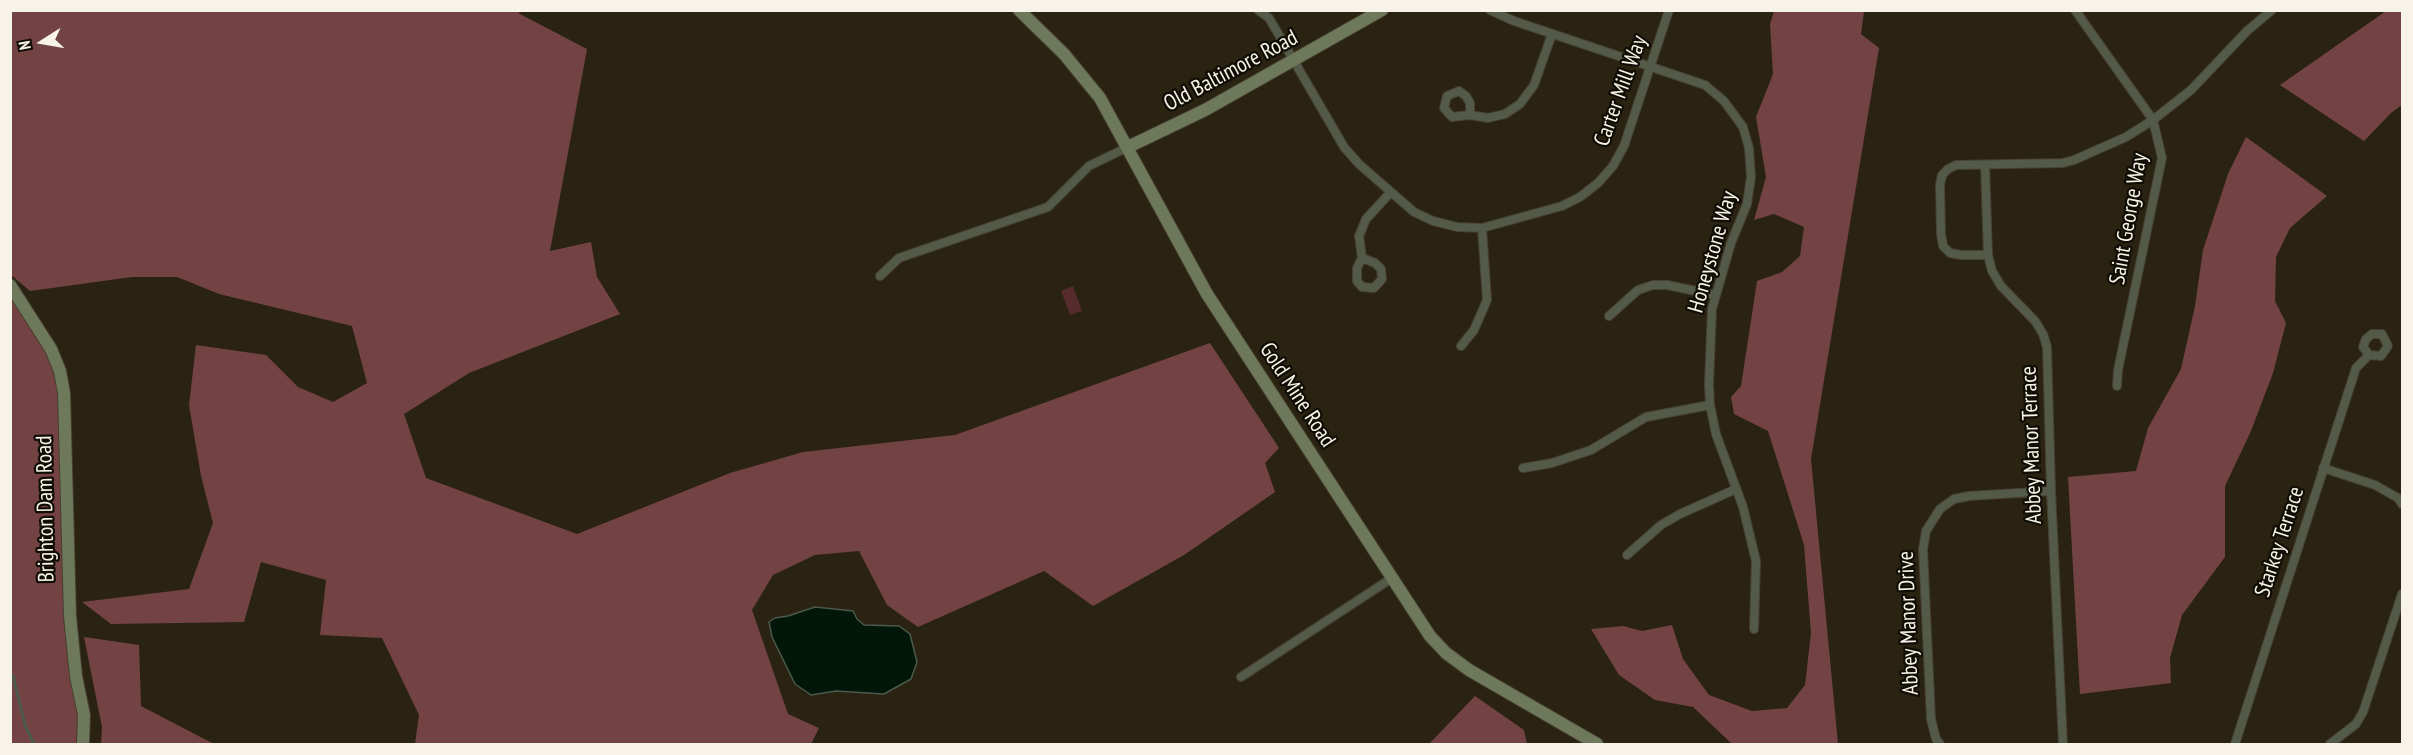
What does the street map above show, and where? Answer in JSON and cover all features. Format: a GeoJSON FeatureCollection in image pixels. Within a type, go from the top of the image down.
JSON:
{"type":"FeatureCollection","features":[{"type":"Feature","properties":{"kind":"street","name":"Gold Mine Road"},"geometry":{"type":"LineString","coordinates":[[1019,10],[1064,54],[1088,82],[1112,116],[1207,294],[1430,636],[1457,662],[1598,744]]}},
{"type":"Feature","properties":{"kind":"street","name":"Carter Mill Way"},"geometry":{"type":"LineString","coordinates":[[1258,10],[1269,18],[1344,147],[1359,164],[1414,212],[1457,228],[1482,228],[1562,206],[1580,197],[1598,183],[1613,166],[1624,146],[1669,10]]}},
{"type":"Feature","properties":{"kind":"street","name":"Old Baltimore Road"},"geometry":{"type":"LineString","coordinates":[[1128,147],[1206,110],[1382,10]]}},
{"type":"Feature","properties":{"kind":"street","name":"Honeystone Way"},"geometry":{"type":"LineString","coordinates":[[1490,10],[1514,21],[1705,85],[1724,101],[1743,127],[1749,147],[1751,177],[1748,195],[1712,309],[1709,346],[1710,405],[1723,456],[1751,534],[1756,561],[1754,628]]}},
{"type":"Feature","properties":{"kind":"street","name":"Saint George Way"},"geometry":{"type":"LineString","coordinates":[[2075,10],[2153,120],[2162,158],[2118,370],[2117,386]]}},
{"type":"Feature","properties":{"kind":"street"},"geometry":{"type":"LineString","coordinates":[[1988,255],[1950,253],[1943,246],[1940,185],[1942,175],[1956,165],[2053,164],[2074,160],[2126,137],[2153,120],[2191,90],[2247,31],[2272,10]]}},
{"type":"Feature","properties":{"kind":"street"},"geometry":{"type":"LineString","coordinates":[[1470,115],[1488,118],[1505,114],[1520,104],[1534,85],[1552,34]]}},
{"type":"Feature","properties":{"kind":"street"},"geometry":{"type":"LineString","coordinates":[[880,276],[899,258],[1048,207],[1089,166],[1128,147]]}},
{"type":"Feature","properties":{"kind":"street","name":"Abbey Manor Terrace"},"geometry":{"type":"LineString","coordinates":[[1985,165],[1988,255],[1992,271],[2001,286],[2035,321],[2047,346],[2051,491],[2063,744]]}},
{"type":"Feature","properties":{"kind":"street"},"geometry":{"type":"LineString","coordinates":[[1362,258],[1359,236],[1366,219],[1390,193]]}},
{"type":"Feature","properties":{"kind":"street"},"geometry":{"type":"LineString","coordinates":[[1461,346],[1474,330],[1487,300],[1482,228]]}},
{"type":"Feature","properties":{"kind":"street","name":"Brighton Dam Road"},"geometry":{"type":"LineString","coordinates":[[10,285],[51,349],[60,371],[64,393],[70,616],[75,676],[84,715],[83,744]]}},
{"type":"Feature","properties":{"kind":"street"},"geometry":{"type":"LineString","coordinates":[[1609,316],[1638,290],[1653,285],[1667,285],[1715,295]]}},
{"type":"Feature","properties":{"kind":"street","name":"Starkey Terrace"},"geometry":{"type":"LineString","coordinates":[[2235,744],[2356,369],[2368,355]]}},
{"type":"Feature","properties":{"kind":"street"},"geometry":{"type":"LineString","coordinates":[[1523,468],[1552,463],[1591,450],[1646,417],[1710,405]]}},
{"type":"Feature","properties":{"kind":"street"},"geometry":{"type":"LineString","coordinates":[[2323,468],[2375,485],[2398,498],[2403,504]]}},
{"type":"Feature","properties":{"kind":"street"},"geometry":{"type":"LineString","coordinates":[[1627,555],[1671,520],[1736,489]]}},
{"type":"Feature","properties":{"kind":"street","name":"Abbey Manor Drive"},"geometry":{"type":"LineString","coordinates":[[1940,744],[1936,739],[1931,719],[1923,549],[1926,531],[1940,509],[1954,500],[1969,496],[2051,491]]}},
{"type":"Feature","properties":{"kind":"street"},"geometry":{"type":"LineString","coordinates":[[1241,677],[1392,578]]}},
{"type":"Feature","properties":{"kind":"street"},"geometry":{"type":"LineString","coordinates":[[2331,744],[2356,724],[2363,712],[2403,594]]}},
{"type":"Feature","properties":{"kind":"shaded area"},"geometry":{"type":"Polygon","coordinates":[[[10,11],[523,11],[518,13],[587,49],[550,251],[591,242],[597,277],[620,314],[469,373],[404,414],[426,478],[577,534],[730,473],[803,452],[955,435],[1210,343],[1279,448],[1265,463],[1275,492],[1184,555],[1093,606],[1044,571],[918,627],[887,605],[859,551],[815,555],[773,575],[752,610],[788,714],[819,728],[811,744],[415,744],[419,715],[382,638],[320,635],[326,580],[261,562],[244,622],[111,624],[82,602],[189,589],[213,523],[201,476],[189,405],[196,345],[266,355],[298,387],[333,402],[367,383],[352,326],[219,294],[177,277],[132,277],[30,291],[11,275],[10,11]]]}},
{"type":"Feature","properties":{"kind":"shaded area"},"geometry":{"type":"Polygon","coordinates":[[[1774,11],[1864,11],[1861,34],[1879,48],[1811,459],[1838,744],[1732,744],[1693,707],[1655,700],[1619,675],[1591,629],[1623,626],[1642,631],[1672,625],[1683,659],[1709,695],[1752,711],[1787,708],[1805,685],[1811,633],[1804,545],[1768,431],[1734,414],[1731,397],[1741,386],[1757,281],[1782,272],[1800,256],[1804,227],[1774,214],[1754,220],[1766,177],[1756,117],[1773,74],[1770,24],[1774,11]]]}},
{"type":"Feature","properties":{"kind":"shaded area"},"geometry":{"type":"Polygon","coordinates":[[[2386,11],[2402,11],[2402,105],[2364,141],[2280,85],[2386,11]]]}},
{"type":"Feature","properties":{"kind":"shaded area"},"geometry":{"type":"Polygon","coordinates":[[[2246,137],[2327,196],[2290,228],[2276,257],[2275,301],[2286,323],[2273,373],[2251,431],[2225,486],[2225,557],[2182,615],[2170,658],[2171,683],[2080,694],[2068,477],[2136,471],[2148,428],[2181,369],[2195,306],[2203,250],[2228,174],[2246,137]]]}},
{"type":"Feature","properties":{"kind":"shaded area"},"geometry":{"type":"Polygon","coordinates":[[[10,285],[60,371],[70,616],[85,744],[11,744],[10,285]]]}},
{"type":"Feature","properties":{"kind":"shaded area"},"geometry":{"type":"Polygon","coordinates":[[[1073,286],[1082,311],[1070,315],[1061,291],[1073,286]]]}},
{"type":"Feature","properties":{"kind":"shaded area"},"geometry":{"type":"Polygon","coordinates":[[[815,607],[853,611],[864,625],[899,626],[910,634],[917,662],[911,679],[884,694],[836,691],[811,695],[795,684],[772,637],[769,622],[775,618],[815,607]]]}},
{"type":"Feature","properties":{"kind":"shaded area"},"geometry":{"type":"Polygon","coordinates":[[[84,637],[139,645],[141,706],[214,744],[101,744],[102,727],[84,637]]]}},
{"type":"Feature","properties":{"kind":"shaded area"},"geometry":{"type":"Polygon","coordinates":[[[1475,696],[1524,730],[1527,744],[1429,744],[1475,696]]]}},
{"type":"Feature","properties":{"kind":"waterway"},"geometry":{"type":"LineString","coordinates":[[10,675],[13,676],[25,725],[34,744]]}}]}
